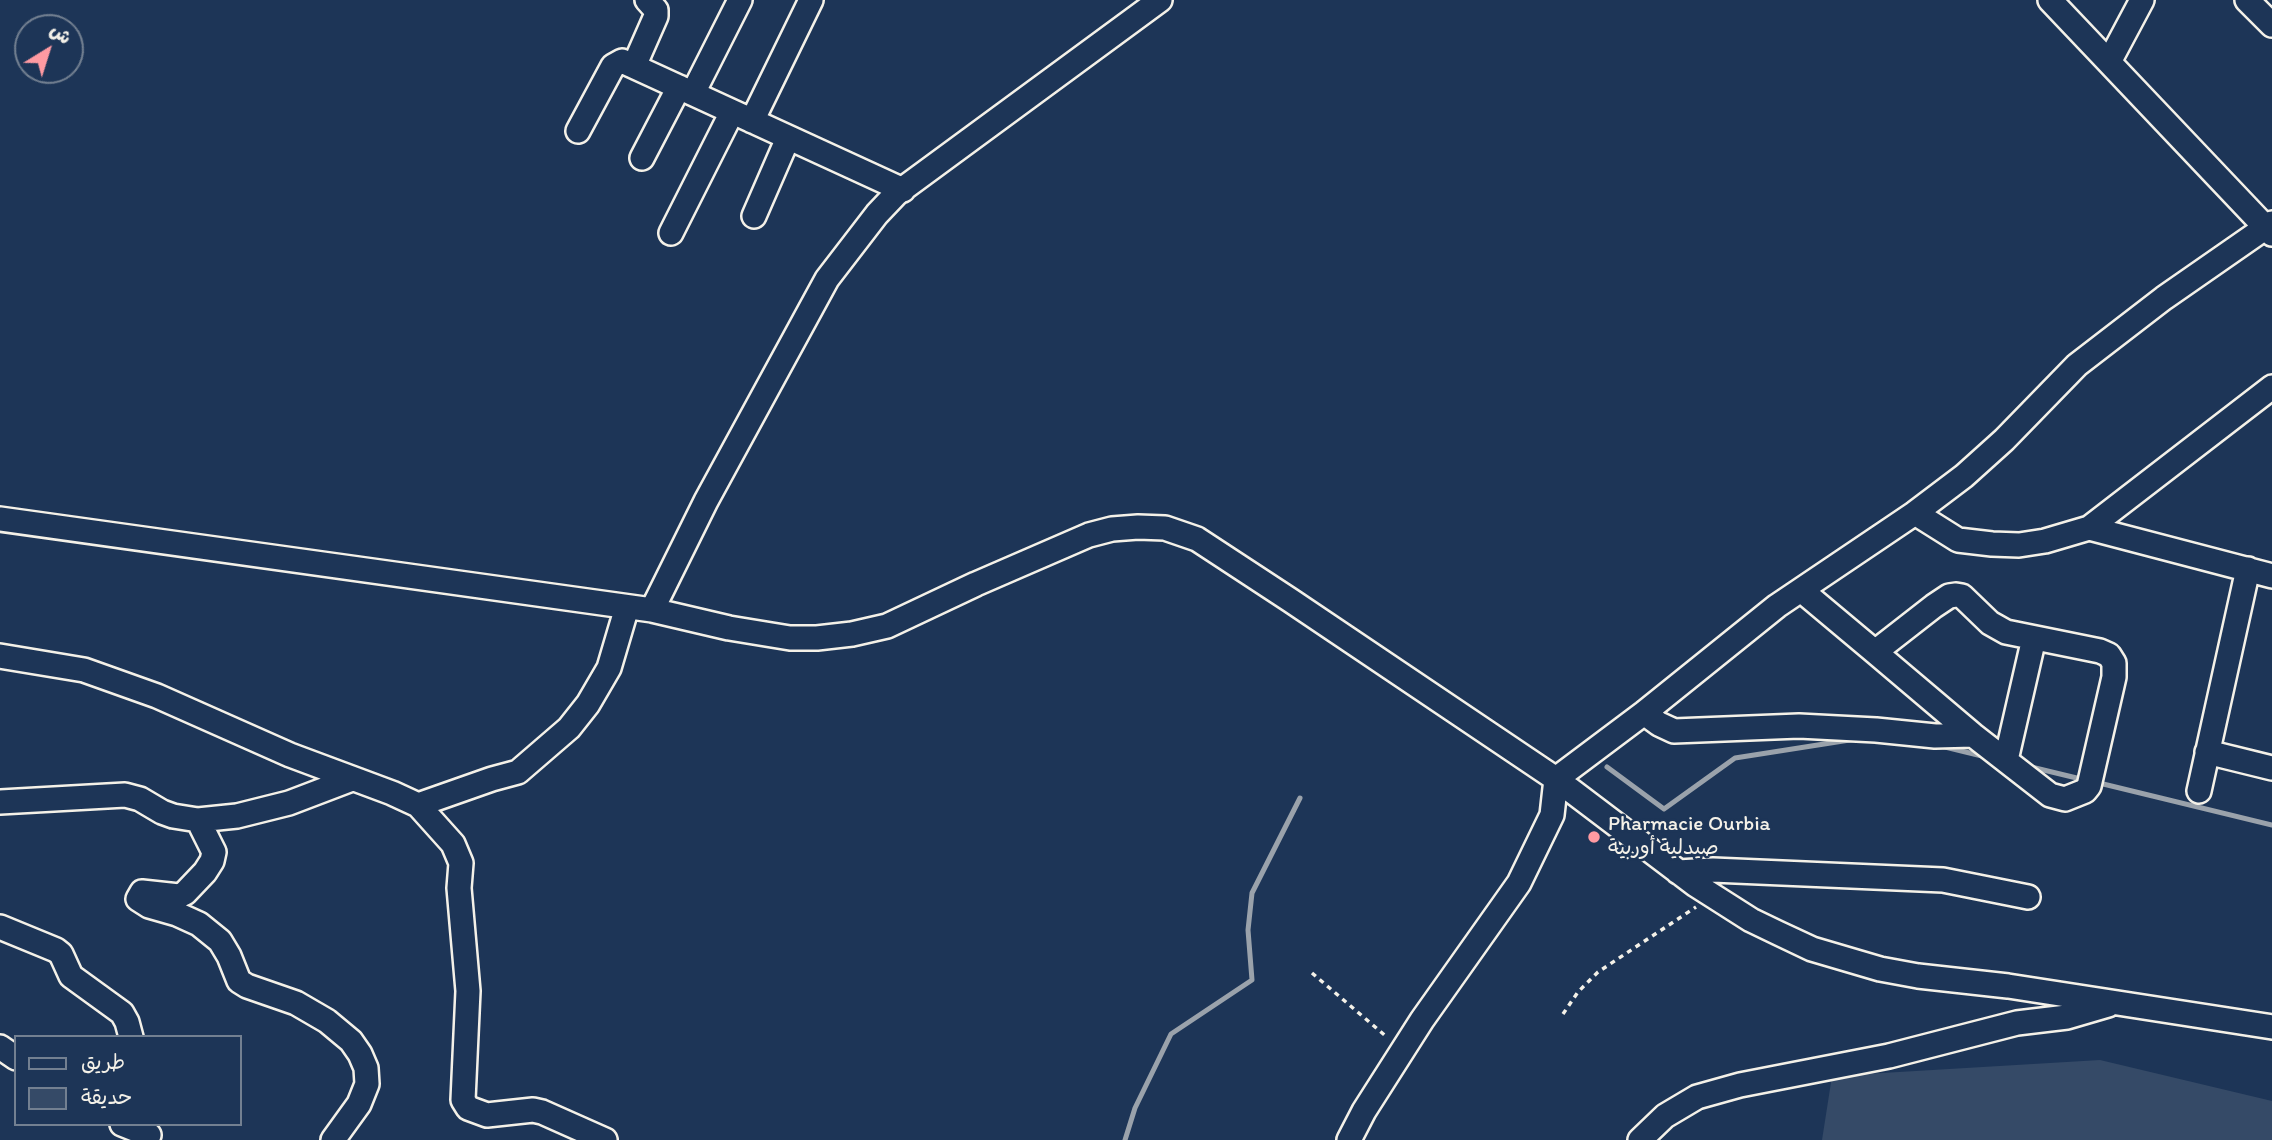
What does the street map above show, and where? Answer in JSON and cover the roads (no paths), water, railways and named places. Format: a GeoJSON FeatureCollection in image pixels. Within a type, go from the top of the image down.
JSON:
{"type":"FeatureCollection","features":[{"type":"Feature","properties":{"kind":"street"},"geometry":{"type":"LineString","coordinates":[[634,66],[656,16],[656,10],[647,0]]}},
{"type":"Feature","properties":{"kind":"street"},"geometry":{"type":"LineString","coordinates":[[642,158],[740,0]]}},
{"type":"Feature","properties":{"kind":"street"},"geometry":{"type":"LineString","coordinates":[[671,233],[811,0]]}},
{"type":"Feature","properties":{"kind":"street"},"geometry":{"type":"LineString","coordinates":[[1349,1140],[1402,1051],[1519,883],[1552,815],[1556,779],[1644,713],[1777,606],[1915,513],[1964,476],[2004,440],[2077,365],[2164,298],[2246,241],[2270,228],[2050,0]]}},
{"type":"Feature","properties":{"kind":"street"},"geometry":{"type":"LineString","coordinates":[[2109,62],[2142,0]]}},
{"type":"Feature","properties":{"kind":"street"},"geometry":{"type":"LineString","coordinates":[[2247,0],[2272,25]]}},
{"type":"Feature","properties":{"kind":"street"},"geometry":{"type":"LineString","coordinates":[[652,610],[706,501],[827,279],[877,214],[903,190],[1159,1]]}},
{"type":"Feature","properties":{"kind":"street"},"geometry":{"type":"LineString","coordinates":[[578,131],[612,66],[622,61],[903,190]]}},
{"type":"Feature","properties":{"kind":"street"},"geometry":{"type":"LineString","coordinates":[[754,216],[788,138]]}},
{"type":"Feature","properties":{"kind":"street"},"geometry":{"type":"LineString","coordinates":[[1915,513],[1958,540],[1992,544],[2019,545],[2045,541],[2089,528],[2272,387]]}},
{"type":"Feature","properties":{"kind":"street"},"geometry":{"type":"LineString","coordinates":[[0,519],[652,610],[729,628],[790,638],[852,634],[887,625],[1089,535],[1125,528],[1165,528],[1197,539],[1556,779],[1713,896],[1751,920],[1812,949],[1880,969],[2272,1027]]}},
{"type":"Feature","properties":{"kind":"street"},"geometry":{"type":"LineString","coordinates":[[2089,528],[2272,576]]}},
{"type":"Feature","properties":{"kind":"street"},"geometry":{"type":"LineString","coordinates":[[2200,791],[2248,569]]}},
{"type":"Feature","properties":{"kind":"street"},"geometry":{"type":"LineString","coordinates":[[1801,590],[1973,735],[2050,795],[2065,799],[2085,791],[2089,786],[2114,677],[2114,663],[2109,655],[2006,632],[1990,623],[1962,596],[1956,595],[1949,596],[1934,606],[1875,652]]}},
{"type":"Feature","properties":{"kind":"street"},"geometry":{"type":"LineString","coordinates":[[418,805],[517,772],[569,728],[588,704],[608,668],[627,607]]}},
{"type":"Feature","properties":{"kind":"street"},"geometry":{"type":"LineString","coordinates":[[2006,760],[2034,638]]}},
{"type":"Feature","properties":{"kind":"street"},"geometry":{"type":"LineString","coordinates":[[0,656],[84,670],[157,696],[290,755],[418,805],[453,844],[461,863],[459,888],[468,991],[463,1100],[468,1108],[486,1115],[533,1110],[542,1112],[604,1140]]}},
{"type":"Feature","properties":{"kind":"street"},"geometry":{"type":"LineString","coordinates":[[1644,713],[1674,731],[1799,726],[1935,736],[1973,735]]}},
{"type":"Feature","properties":{"kind":"street"},"geometry":{"type":"LineString","coordinates":[[2207,752],[2272,768]]}},
{"type":"Feature","properties":{"kind":"street"},"geometry":{"type":"LineString","coordinates":[[0,802],[125,795],[140,799],[173,816],[198,820],[237,816],[289,803],[352,779]]}},
{"type":"Feature","properties":{"kind":"street"},"geometry":{"type":"LineString","coordinates":[[198,820],[214,852],[205,872],[186,893],[179,896],[142,892],[138,899],[149,906],[199,924],[219,941],[229,956],[239,981],[296,1003],[327,1021],[351,1041],[366,1069],[367,1084],[359,1104],[333,1140]]}},
{"type":"Feature","properties":{"kind":"street"},"geometry":{"type":"LineString","coordinates":[[1678,872],[1713,870],[1943,880],[2028,897]]}},
{"type":"Feature","properties":{"kind":"street"},"geometry":{"type":"LineString","coordinates":[[0,926],[56,950],[64,958],[71,976],[122,1013],[130,1035]]}},
{"type":"Feature","properties":{"kind":"street"},"geometry":{"type":"LineString","coordinates":[[1640,1140],[1665,1116],[1707,1094],[1889,1056],[2017,1023],[2067,1017],[2112,1003]]}},
{"type":"Feature","properties":{"kind":"street"},"geometry":{"type":"LineString","coordinates":[[128,1126],[148,1133]]}},
{"type":"Feature","properties":{"kind":"waterway"},"geometry":{"type":"LineString","coordinates":[[1607,767],[1664,809],[1735,758],[1856,739]]}},
{"type":"Feature","properties":{"kind":"waterway"},"geometry":{"type":"LineString","coordinates":[[1941,746],[1986,757]]}},
{"type":"Feature","properties":{"kind":"waterway"},"geometry":{"type":"LineString","coordinates":[[2027,766],[2085,780]]}},
{"type":"Feature","properties":{"kind":"waterway"},"geometry":{"type":"LineString","coordinates":[[2095,782],[2272,825]]}},
{"type":"Feature","properties":{"kind":"waterway"},"geometry":{"type":"LineString","coordinates":[[1125,1140],[1135,1108],[1171,1034],[1252,980],[1248,930],[1252,893],[1300,798]]}},
{"type":"Feature","properties":{"kind":"place","name":"Pharmacie Ourbia صيدلية أوربية"},"geometry":{"type":"Point","coordinates":[1594,837]}}]}
